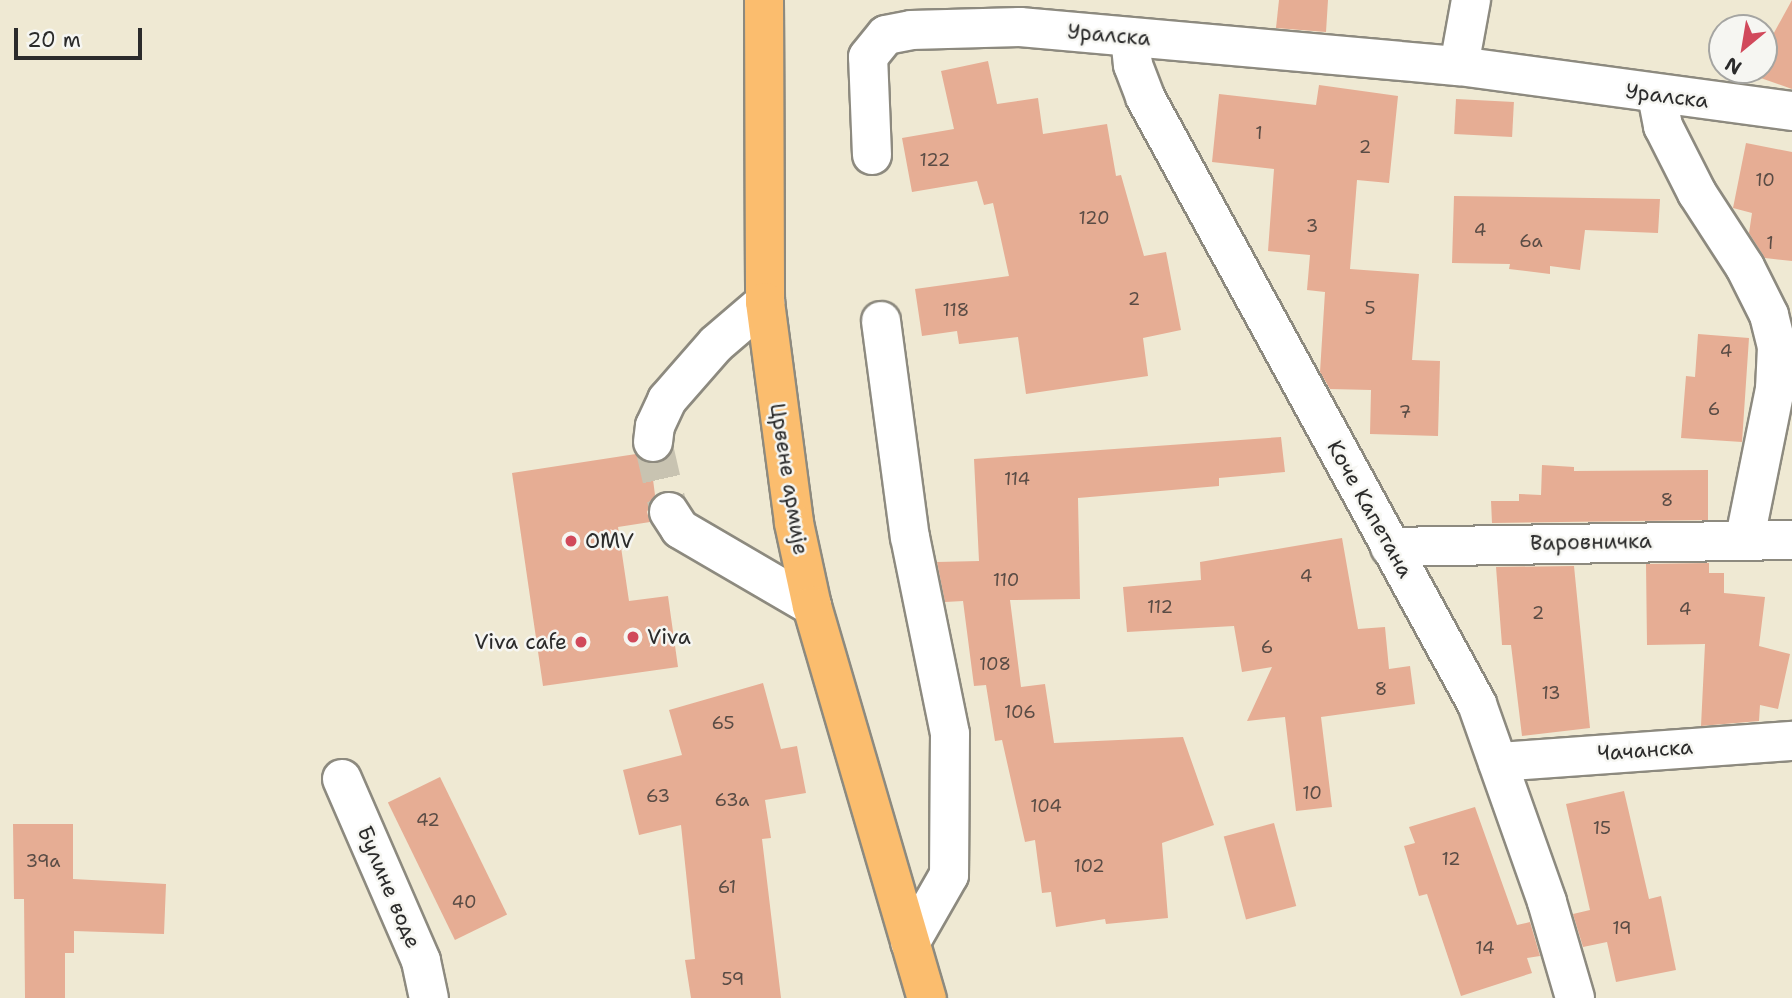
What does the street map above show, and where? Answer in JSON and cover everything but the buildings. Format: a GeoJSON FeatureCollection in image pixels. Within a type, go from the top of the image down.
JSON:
{"type":"FeatureCollection","features":[{"type":"Feature","properties":{"kind":"main road","name":"Црвене армије"},"geometry":{"type":"LineString","coordinates":[[764,0],[765,302],[794,523],[813,606],[927,998]]}},
{"type":"Feature","properties":{"kind":"street"},"geometry":{"type":"LineString","coordinates":[[1459,66],[1471,0]]}},
{"type":"Feature","properties":{"kind":"street","name":"Уралска"},"geometry":{"type":"LineString","coordinates":[[872,155],[867,57],[886,36],[911,30],[1020,27],[1459,66],[1657,95],[1792,111]]}},
{"type":"Feature","properties":{"kind":"street","name":"Коче Капетана"},"geometry":{"type":"LineString","coordinates":[[1130,37],[1133,65],[1145,97],[1477,704],[1575,998]]}},
{"type":"Feature","properties":{"kind":"street"},"geometry":{"type":"LineString","coordinates":[[1657,95],[1663,126],[1751,279],[1769,315],[1777,347],[1775,389],[1745,538]]}},
{"type":"Feature","properties":{"kind":"street"},"geometry":{"type":"LineString","coordinates":[[653,442],[654,426],[667,400],[716,344],[765,302]]}},
{"type":"Feature","properties":{"kind":"street"},"geometry":{"type":"LineString","coordinates":[[881,321],[910,537],[950,734],[949,875],[910,943]]}},
{"type":"Feature","properties":{"kind":"street"},"geometry":{"type":"LineString","coordinates":[[669,512],[680,529],[813,606]]}},
{"type":"Feature","properties":{"kind":"street","name":"Варовничка"},"geometry":{"type":"LineString","coordinates":[[1390,547],[1745,538],[1792,540]]}},
{"type":"Feature","properties":{"kind":"street","name":"Чачанска"},"geometry":{"type":"LineString","coordinates":[[1498,762],[1792,741]]}},
{"type":"Feature","properties":{"kind":"street","name":"Булине воде"},"geometry":{"type":"LineString","coordinates":[[342,779],[421,961],[429,998]]}},
{"type":"Feature","properties":{"kind":"tunnel"},"geometry":{"type":"LineString","coordinates":[[653,442],[669,512]]}},
{"type":"Feature","properties":{"kind":"place","name":"OMV"},"geometry":{"type":"Point","coordinates":[571,541]}},
{"type":"Feature","properties":{"kind":"place","name":"Viva"},"geometry":{"type":"Point","coordinates":[633,637]}},
{"type":"Feature","properties":{"kind":"place","name":"Viva cafe"},"geometry":{"type":"Point","coordinates":[581,642]}}]}
